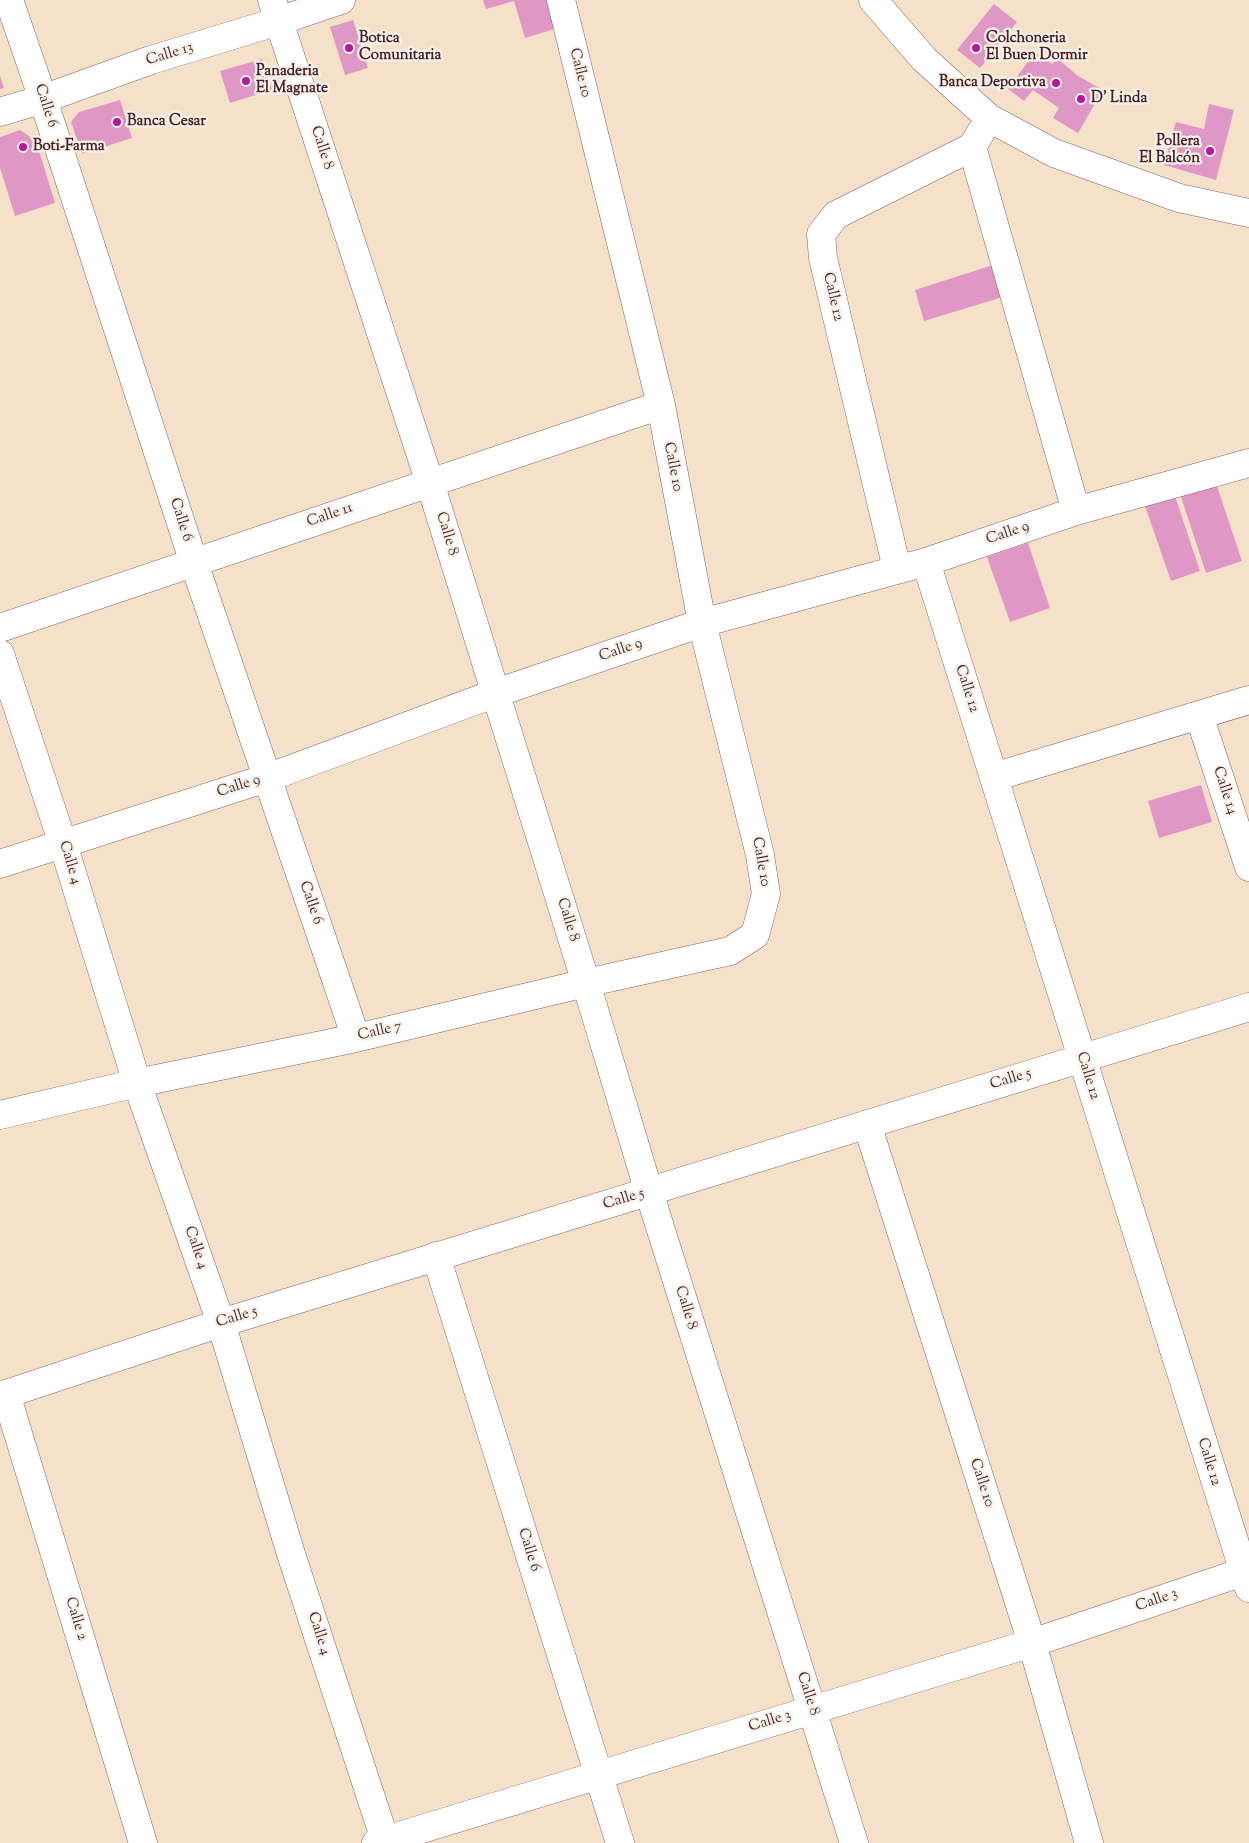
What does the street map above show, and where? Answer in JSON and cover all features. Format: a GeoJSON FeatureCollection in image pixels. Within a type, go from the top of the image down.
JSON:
{"type":"FeatureCollection","features":[{"type":"Feature","properties":{"kind":"street","name":"Calle 6"},"geometry":{"type":"LineString","coordinates":[[9,0],[194,562],[356,1038]]}},
{"type":"Feature","properties":{"kind":"street","name":"Calle 13"},"geometry":{"type":"LineString","coordinates":[[0,112],[43,99],[151,60],[275,10],[341,0]]}},
{"type":"Feature","properties":{"kind":"street","name":"Calle 10"},"geometry":{"type":"LineString","coordinates":[[561,0],[661,405],[702,623],[760,855],[766,894],[755,934]]}},
{"type":"Feature","properties":{"kind":"street"},"geometry":{"type":"LineString","coordinates":[[873,0],[924,59],[989,118],[1054,153],[1179,198],[1249,213]]}},
{"type":"Feature","properties":{"kind":"street","name":"Calle 8"},"geometry":{"type":"LineString","coordinates":[[275,10],[430,483],[649,1192],[854,1843]]}},
{"type":"Feature","properties":{"kind":"street"},"geometry":{"type":"LineString","coordinates":[[989,118],[972,147],[1076,511]]}},
{"type":"Feature","properties":{"kind":"street","name":"Calle 12"},"geometry":{"type":"LineString","coordinates":[[897,569],[823,258],[821,234],[836,215],[972,147]]}},
{"type":"Feature","properties":{"kind":"street","name":"Calle 11"},"geometry":{"type":"LineString","coordinates":[[0,628],[661,405]]}},
{"type":"Feature","properties":{"kind":"street","name":"Calle 9"},"geometry":{"type":"LineString","coordinates":[[0,864],[267,778],[496,693],[702,623],[926,562],[1076,511],[1249,463]]}},
{"type":"Feature","properties":{"kind":"street","name":"Calle 12"},"geometry":{"type":"LineString","coordinates":[[926,562],[1081,1059],[1247,1577]]}},
{"type":"Feature","properties":{"kind":"street","name":"Calle 4"},"geometry":{"type":"LineString","coordinates":[[0,654],[63,844],[137,1083],[222,1323],[291,1554],[383,1842]]}},
{"type":"Feature","properties":{"kind":"street"},"geometry":{"type":"LineString","coordinates":[[994,778],[1249,700]]}},
{"type":"Feature","properties":{"kind":"street","name":"Calle 14"},"geometry":{"type":"LineString","coordinates":[[1200,715],[1249,867]]}},
{"type":"Feature","properties":{"kind":"street","name":"Calle 7"},"geometry":{"type":"LineString","coordinates":[[0,1115],[137,1083],[356,1038],[730,951],[755,934]]}},
{"type":"Feature","properties":{"kind":"street","name":"Calle 5"},"geometry":{"type":"LineString","coordinates":[[3,1395],[222,1323],[436,1256],[1249,1006]]}},
{"type":"Feature","properties":{"kind":"street","name":"Calle 10"},"geometry":{"type":"LineString","coordinates":[[867,1124],[1032,1643],[1088,1843]]}},
{"type":"Feature","properties":{"kind":"street","name":"Calle 6"},"geometry":{"type":"LineString","coordinates":[[436,1256],[620,1843]]}},
{"type":"Feature","properties":{"kind":"street","name":"Calle 2"},"geometry":{"type":"LineString","coordinates":[[3,1395],[143,1843]]}},
{"type":"Feature","properties":{"kind":"street","name":"Calle 3"},"geometry":{"type":"LineString","coordinates":[[383,1842],[1247,1577]]}},
{"type":"Feature","properties":{"kind":"building"},"geometry":{"type":"Polygon","coordinates":[[[483,0],[549,0],[558,28],[525,38],[514,1],[486,9],[483,0]]]}},
{"type":"Feature","properties":{"kind":"building"},"geometry":{"type":"Polygon","coordinates":[[[994,4],[1017,22],[980,68],[957,50],[994,4]]]}},
{"type":"Feature","properties":{"kind":"building","name":"Botica Comunitaria"},"geometry":{"type":"Polygon","coordinates":[[[353,20],[368,68],[345,75],[330,27],[353,20]]]}},
{"type":"Feature","properties":{"kind":"building"},"geometry":{"type":"Polygon","coordinates":[[[1035,52],[1052,64],[1058,59],[1078,76],[1103,90],[1078,133],[1053,118],[1059,108],[1033,90],[1024,101],[1008,89],[1035,52]]]}},
{"type":"Feature","properties":{"kind":"building","name":"Panaderia El Magnate"},"geometry":{"type":"Polygon","coordinates":[[[262,59],[272,90],[230,103],[220,71],[262,59]]]}},
{"type":"Feature","properties":{"kind":"building"},"geometry":{"type":"Polygon","coordinates":[[[0,76],[4,88],[0,89],[0,76]]]}},
{"type":"Feature","properties":{"kind":"building"},"geometry":{"type":"Polygon","coordinates":[[[120,100],[132,138],[82,154],[71,122],[79,112],[120,100]]]}},
{"type":"Feature","properties":{"kind":"building"},"geometry":{"type":"Polygon","coordinates":[[[1209,104],[1234,110],[1216,180],[1164,165],[1176,122],[1204,129],[1209,104]]]}},
{"type":"Feature","properties":{"kind":"building"},"geometry":{"type":"Polygon","coordinates":[[[20,130],[36,141],[55,203],[15,216],[0,168],[0,137],[20,130]]]}},
{"type":"Feature","properties":{"kind":"building"},"geometry":{"type":"Polygon","coordinates":[[[996,264],[1006,296],[924,321],[915,290],[996,264]]]}},
{"type":"Feature","properties":{"kind":"building"},"geometry":{"type":"Polygon","coordinates":[[[1216,483],[1242,561],[1206,573],[1180,494],[1216,483]]]}},
{"type":"Feature","properties":{"kind":"building"},"geometry":{"type":"Polygon","coordinates":[[[1175,496],[1200,571],[1171,581],[1145,506],[1175,496]]]}},
{"type":"Feature","properties":{"kind":"building"},"geometry":{"type":"Polygon","coordinates":[[[1028,543],[1050,608],[1010,622],[987,557],[1028,543]]]}},
{"type":"Feature","properties":{"kind":"building"},"geometry":{"type":"Polygon","coordinates":[[[1201,785],[1212,822],[1159,838],[1148,801],[1201,785]]]}},
{"type":"Feature","properties":{"kind":"place","name":"Botica Comunitaria"},"geometry":{"type":"Point","coordinates":[349,48]}},
{"type":"Feature","properties":{"kind":"place","name":"Colchoneria El Buen Dormir"},"geometry":{"type":"Point","coordinates":[976,48]}},
{"type":"Feature","properties":{"kind":"place","name":"Panaderia El Magnate"},"geometry":{"type":"Point","coordinates":[246,81]}},
{"type":"Feature","properties":{"kind":"place","name":"Banca Deportiva"},"geometry":{"type":"Point","coordinates":[1056,83]}},
{"type":"Feature","properties":{"kind":"place","name":"D' Linda"},"geometry":{"type":"Point","coordinates":[1081,99]}},
{"type":"Feature","properties":{"kind":"place","name":"Banca Cesar"},"geometry":{"type":"Point","coordinates":[117,122]}},
{"type":"Feature","properties":{"kind":"place","name":"Boti-Farma"},"geometry":{"type":"Point","coordinates":[23,147]}},
{"type":"Feature","properties":{"kind":"place","name":"Pollera El Balcón"},"geometry":{"type":"Point","coordinates":[1210,151]}}]}
